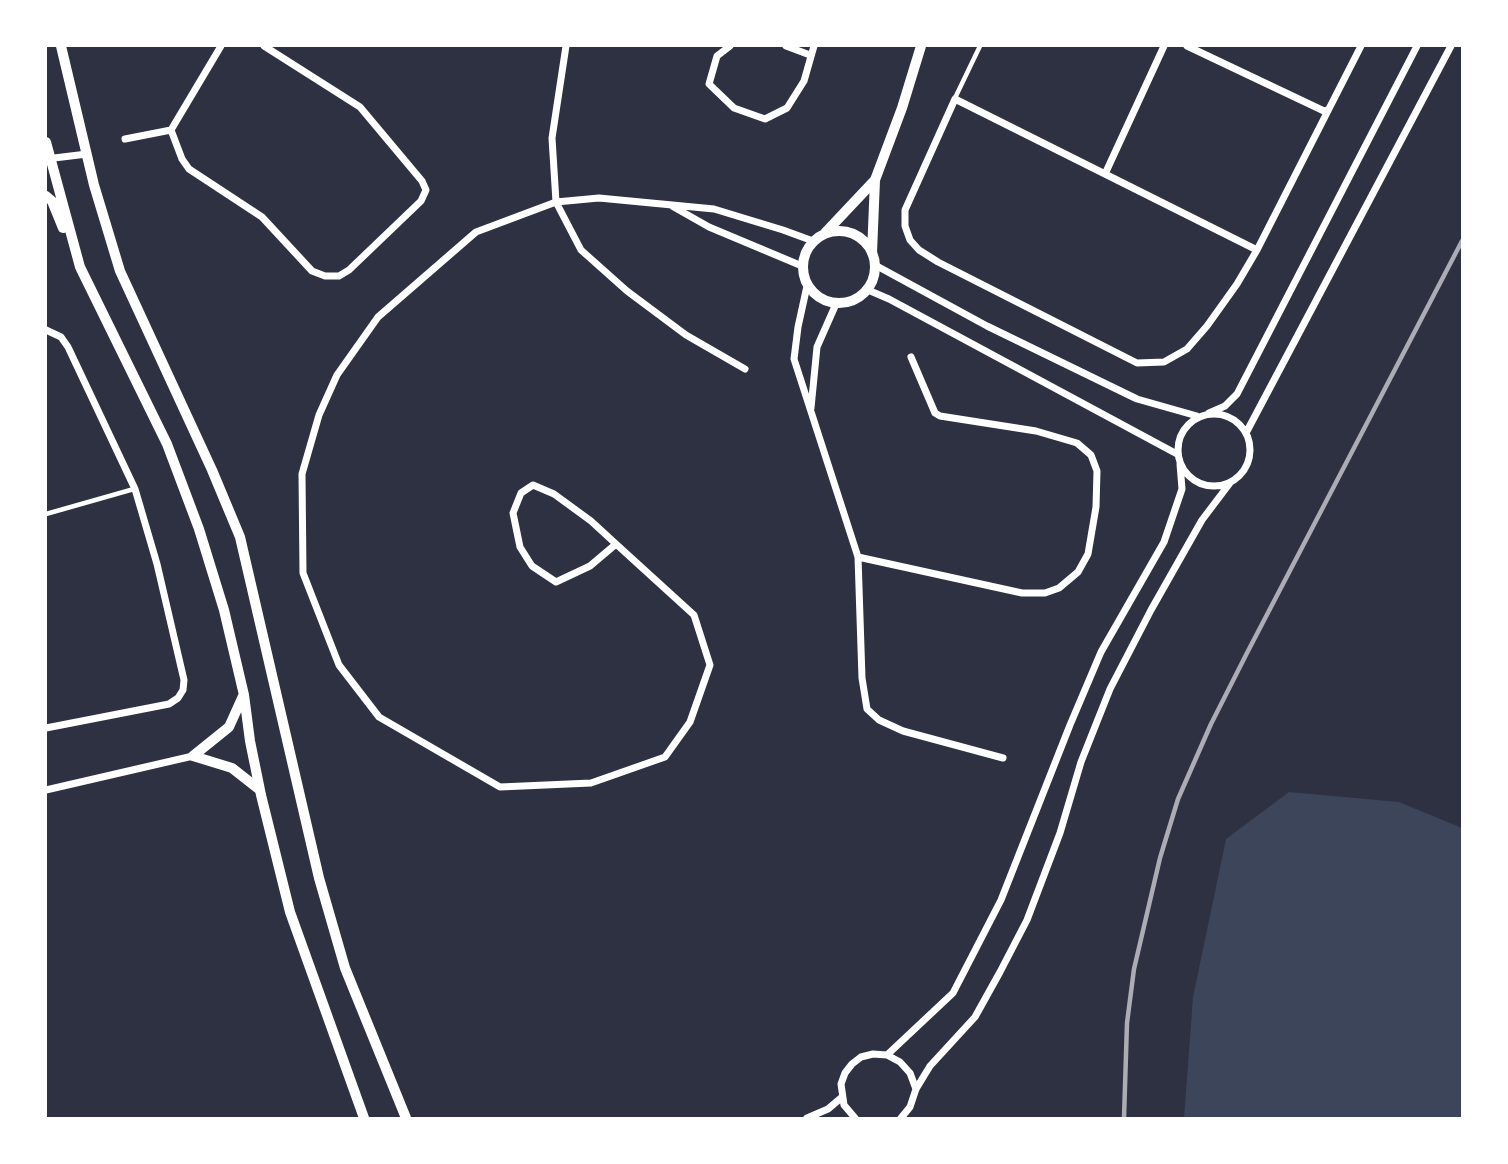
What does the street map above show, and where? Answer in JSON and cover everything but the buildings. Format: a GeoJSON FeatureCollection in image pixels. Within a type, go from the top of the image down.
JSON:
{"type":"FeatureCollection","features":[{"type":"Feature","properties":{"kind":"street"},"geometry":{"type":"LineString","coordinates":[[61,46],[87,154],[120,271],[240,537],[319,878],[345,968],[406,1118]]}},
{"type":"Feature","properties":{"kind":"street"},"geometry":{"type":"LineString","coordinates":[[125,139],[172,130],[221,46]]}},
{"type":"Feature","properties":{"kind":"street"},"geometry":{"type":"LineString","coordinates":[[172,130],[182,159],[189,169],[262,217],[312,271],[325,276],[339,276],[349,270],[422,201],[426,190],[422,181],[359,107],[264,46]]}},
{"type":"Feature","properties":{"kind":"street"},"geometry":{"type":"LineString","coordinates":[[566,46],[552,138],[556,202],[581,250],[627,291],[686,335],[745,369]]}},
{"type":"Feature","properties":{"kind":"street"},"geometry":{"type":"LineString","coordinates":[[730,46],[717,56],[709,84],[734,108],[765,119],[787,108],[804,81],[814,46]]}},
{"type":"Feature","properties":{"kind":"street"},"geometry":{"type":"LineString","coordinates":[[786,46],[810,55]]}},
{"type":"Feature","properties":{"kind":"street"},"geometry":{"type":"LineString","coordinates":[[807,286],[820,298],[836,304],[854,301],[868,290],[875,274],[872,253],[874,180],[902,108],[921,46]]}},
{"type":"Feature","properties":{"kind":"street"},"geometry":{"type":"LineString","coordinates":[[1105,174],[1164,46]]}},
{"type":"Feature","properties":{"kind":"street"},"geometry":{"type":"LineString","coordinates":[[1187,46],[1324,111],[1327,110]]}},
{"type":"Feature","properties":{"kind":"street"},"geometry":{"type":"LineString","coordinates":[[1257,250],[955,99],[905,210],[905,226],[910,240],[919,250],[938,262],[1137,363],[1164,362],[1187,349],[1237,284],[1257,250],[1361,46]]}},
{"type":"Feature","properties":{"kind":"street"},"geometry":{"type":"LineString","coordinates":[[887,1055],[953,993],[1001,900],[1101,652],[1164,542],[1182,489],[1177,454],[1181,432],[1198,416],[1225,406],[1237,394],[1417,46]]}},
{"type":"Feature","properties":{"kind":"street"},"geometry":{"type":"LineString","coordinates":[[1246,433],[1451,46]]}},
{"type":"Feature","properties":{"kind":"street"},"geometry":{"type":"LineString","coordinates":[[46,142],[47,158],[80,267]]}},
{"type":"Feature","properties":{"kind":"street"},"geometry":{"type":"LineString","coordinates":[[47,158],[87,154]]}},
{"type":"Feature","properties":{"kind":"street"},"geometry":{"type":"LineString","coordinates":[[874,180],[813,242],[806,253],[802,266],[807,286],[793,359],[858,557],[862,678],[867,709],[879,720],[903,731],[1003,758]]}},
{"type":"Feature","properties":{"kind":"street"},"geometry":{"type":"LineString","coordinates":[[46,196],[52,201],[80,267],[167,444],[199,529],[224,610],[244,695],[260,791],[290,912],[364,1118]]}},
{"type":"Feature","properties":{"kind":"street"},"geometry":{"type":"LineString","coordinates":[[616,544],[590,566],[556,582],[533,566],[520,547],[513,513],[521,493],[533,485],[554,494],[616,544],[694,615],[709,665],[690,722],[665,757],[591,783],[500,787],[379,717],[339,665],[303,573],[302,474],[319,415],[337,375],[378,317],[476,232],[556,202],[599,198],[714,209],[813,242]]}},
{"type":"Feature","properties":{"kind":"street"},"geometry":{"type":"LineString","coordinates":[[668,204],[709,227],[802,266]]}},
{"type":"Feature","properties":{"kind":"street"},"geometry":{"type":"LineString","coordinates":[[823,234],[833,231],[852,233],[860,238],[872,253]]}},
{"type":"Feature","properties":{"kind":"street"},"geometry":{"type":"LineString","coordinates":[[875,265],[987,326],[1137,399],[1198,416]]}},
{"type":"Feature","properties":{"kind":"street"},"geometry":{"type":"LineString","coordinates":[[868,290],[1177,454]]}},
{"type":"Feature","properties":{"kind":"street"},"geometry":{"type":"LineString","coordinates":[[811,412],[817,347],[836,304]]}},
{"type":"Feature","properties":{"kind":"street"},"geometry":{"type":"LineString","coordinates":[[46,330],[61,337],[68,347],[135,489],[157,564],[184,680],[183,690],[178,698],[169,704],[46,728]]}},
{"type":"Feature","properties":{"kind":"street"},"geometry":{"type":"LineString","coordinates":[[858,557],[1022,593],[1045,593],[1059,588],[1078,572],[1088,554],[1096,507],[1097,471],[1091,455],[1077,443],[1036,431],[940,416],[935,413],[911,357]]}},
{"type":"Feature","properties":{"kind":"street"},"geometry":{"type":"LineString","coordinates":[[901,1118],[910,1107],[916,1089],[930,1066],[975,1017],[1000,972],[1027,920],[1060,833],[1081,762],[1110,689],[1202,520],[1230,483],[1240,476],[1250,455],[1246,433],[1237,421],[1224,414],[1209,413]]}},
{"type":"Feature","properties":{"kind":"street"},"geometry":{"type":"LineString","coordinates":[[1180,464],[1189,476],[1201,484],[1216,486],[1230,483]]}},
{"type":"Feature","properties":{"kind":"street"},"geometry":{"type":"LineString","coordinates":[[46,790],[193,756],[229,727],[244,695]]}},
{"type":"Feature","properties":{"kind":"street"},"geometry":{"type":"LineString","coordinates":[[193,756],[232,768],[260,791]]}},
{"type":"Feature","properties":{"kind":"street"},"geometry":{"type":"LineString","coordinates":[[855,1118],[841,1098],[841,1084],[845,1073],[861,1057],[887,1055],[900,1062],[910,1073],[916,1089]]}},
{"type":"Feature","properties":{"kind":"street"},"geometry":{"type":"LineString","coordinates":[[807,1118],[828,1110],[841,1098]]}},
{"type":"Feature","properties":{"kind":"lane"},"geometry":{"type":"LineString","coordinates":[[955,99],[980,46]]}},
{"type":"Feature","properties":{"kind":"lane"},"geometry":{"type":"LineString","coordinates":[[46,514],[135,489]]}},
{"type":"Feature","properties":{"kind":"shaded area"},"geometry":{"type":"Polygon","coordinates":[[[1289,792],[1399,802],[1462,828],[1462,1118],[1184,1118],[1193,997],[1226,839],[1289,792]]]}},
{"type":"Feature","properties":{"kind":"railway"},"geometry":{"type":"LineString","coordinates":[[1124,1118],[1127,1023],[1134,969],[1160,858],[1178,799],[1211,724],[1248,651],[1462,241]]}}]}
